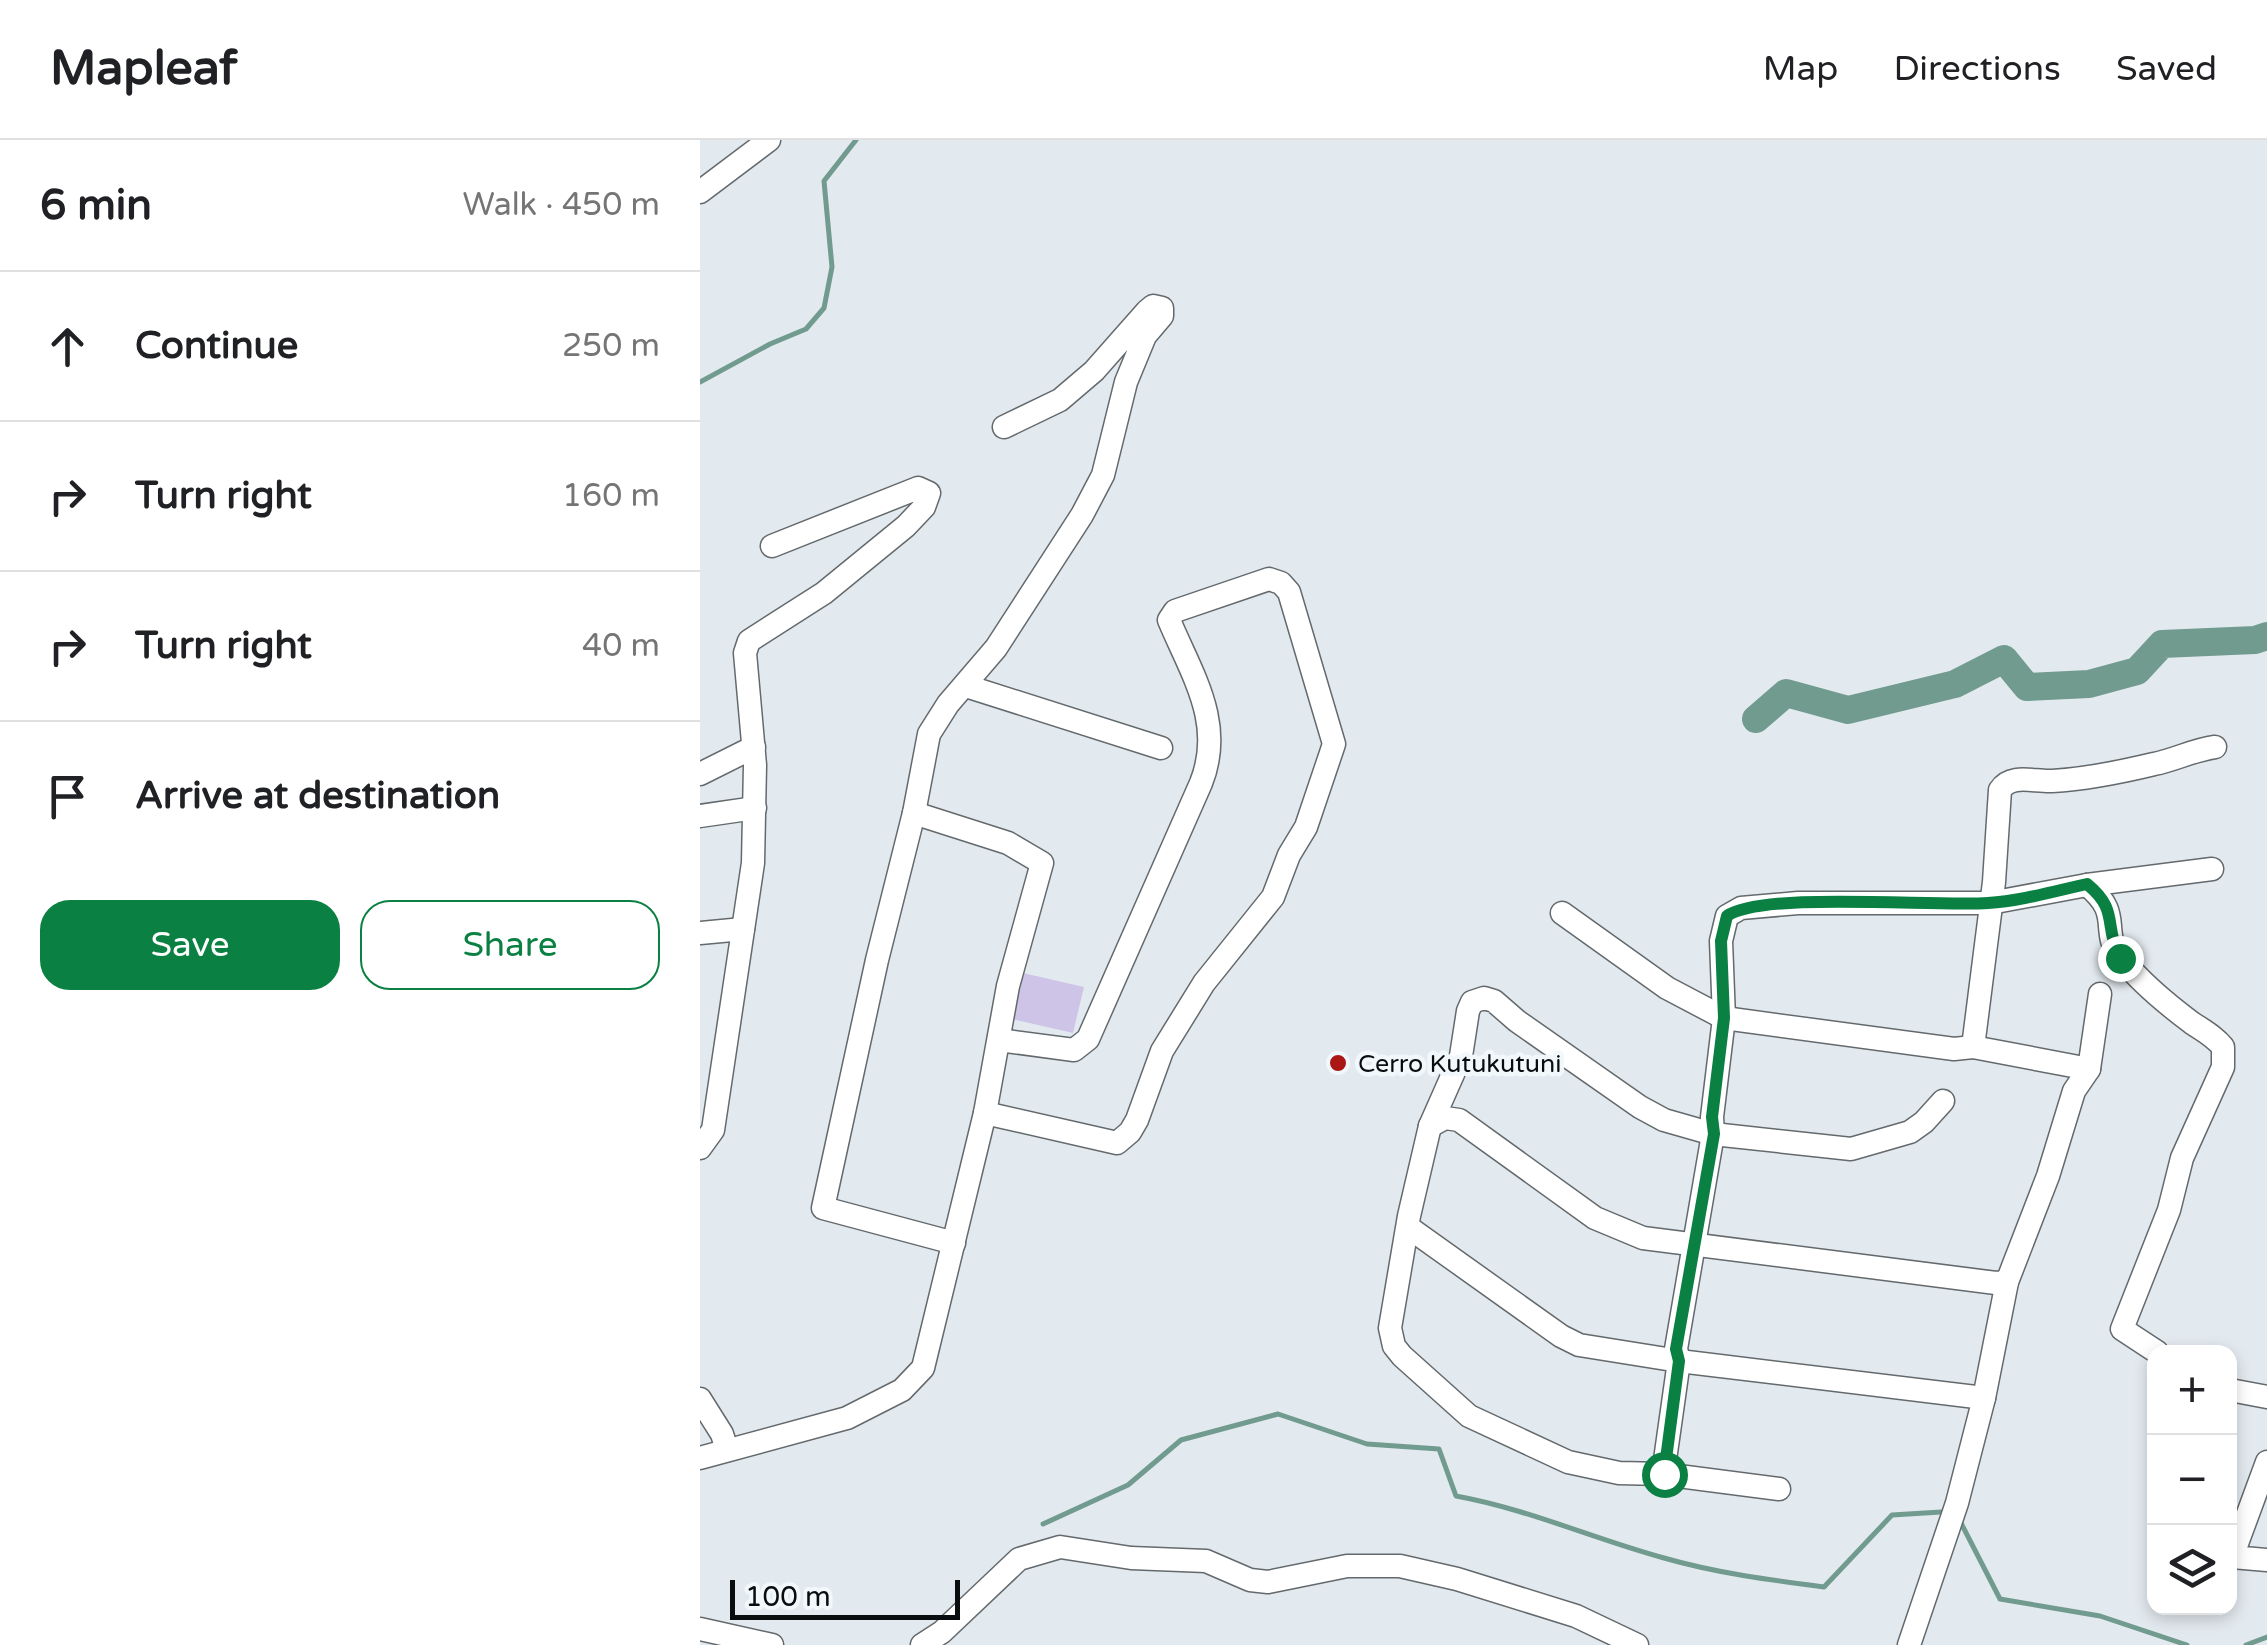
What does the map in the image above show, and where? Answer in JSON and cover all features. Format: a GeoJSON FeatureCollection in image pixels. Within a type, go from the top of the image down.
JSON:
{"type":"FeatureCollection","features":[{"type":"Feature","properties":{"kind":"street"},"geometry":{"type":"LineString","coordinates":[[700,192],[769,140]]}},
{"type":"Feature","properties":{"kind":"street"},"geometry":{"type":"LineString","coordinates":[[954,1242],[823,1208],[878,960],[929,734],[948,704],[996,648],[1082,515],[1103,475],[1126,382],[1145,336],[1162,316],[1162,308],[1153,306],[1147,311],[1094,372],[1060,400],[1004,427]]}},
{"type":"Feature","properties":{"kind":"street"},"geometry":{"type":"LineString","coordinates":[[700,1148],[712,1130],[753,863],[754,747],[745,653],[749,641],[824,593],[906,526],[924,508],[929,493],[918,488],[772,546]]}},
{"type":"Feature","properties":{"kind":"street"},"geometry":{"type":"LineString","coordinates":[[985,1113],[1117,1143],[1137,1120],[1162,1051],[1204,983],[1273,897],[1289,855],[1306,828],[1334,744],[1288,592],[1280,583],[1270,579],[1170,616],[1206,710],[1212,746],[1202,783],[1088,1040],[1074,1050],[999,1040]]}},
{"type":"Feature","properties":{"kind":"street"},"geometry":{"type":"LineString","coordinates":[[966,686],[1161,748]]}},
{"type":"Feature","properties":{"kind":"street"},"geometry":{"type":"LineString","coordinates":[[700,774],[754,747]]}},
{"type":"Feature","properties":{"kind":"street"},"geometry":{"type":"LineString","coordinates":[[1973,1048],[2000,790],[2004,783],[2051,781],[2153,765],[2215,747]]}},
{"type":"Feature","properties":{"kind":"street"},"geometry":{"type":"LineString","coordinates":[[700,816],[755,808]]}},
{"type":"Feature","properties":{"kind":"street"},"geometry":{"type":"LineString","coordinates":[[700,1458],[848,1418],[902,1390],[923,1368],[985,1113],[1008,986],[1042,863],[1008,842],[914,813]]}},
{"type":"Feature","properties":{"kind":"street"},"geometry":{"type":"LineString","coordinates":[[1664,1474],[1679,1361],[1676,1349],[1714,1134],[1712,1117],[1724,1018],[1722,924],[1727,916],[1741,908],[1798,903],[1990,903],[2087,884],[2212,869]]}},
{"type":"Feature","properties":{"kind":"street"},"geometry":{"type":"LineString","coordinates":[[2087,884],[2110,911],[2111,940],[2120,958],[2223,1047],[2222,1067],[2182,1158],[2170,1210],[2122,1329],[2147,1345]]}},
{"type":"Feature","properties":{"kind":"street"},"geometry":{"type":"LineString","coordinates":[[1562,913],[1667,988],[1724,1018],[1954,1049],[1973,1048],[2088,1070]]}},
{"type":"Feature","properties":{"kind":"street"},"geometry":{"type":"LineString","coordinates":[[700,933],[744,929]]}},
{"type":"Feature","properties":{"kind":"street"},"geometry":{"type":"LineString","coordinates":[[1909,1645],[1957,1503],[1984,1398],[2007,1282],[2048,1176],[2074,1091],[2088,1070],[2100,994]]}},
{"type":"Feature","properties":{"kind":"street"},"geometry":{"type":"LineString","coordinates":[[1778,1489],[1619,1472],[1568,1462],[1469,1416],[1394,1346],[1390,1328],[1430,1126],[1461,1056],[1468,1011],[1472,1002],[1484,998],[1494,1001],[1517,1022],[1640,1107],[1664,1120],[1714,1134],[1850,1149],[1910,1132],[1944,1101]]}},
{"type":"Feature","properties":{"kind":"street"},"geometry":{"type":"LineString","coordinates":[[700,1059],[724,1058]]}},
{"type":"Feature","properties":{"kind":"street"},"geometry":{"type":"LineString","coordinates":[[1430,1126],[1445,1118],[1459,1120],[1595,1218],[1643,1238],[2007,1282]]}},
{"type":"Feature","properties":{"kind":"street"},"geometry":{"type":"LineString","coordinates":[[1408,1227],[1579,1345],[1984,1398]]}},
{"type":"Feature","properties":{"kind":"street"},"geometry":{"type":"LineString","coordinates":[[2237,1391],[2267,1397]]}},
{"type":"Feature","properties":{"kind":"street"},"geometry":{"type":"LineString","coordinates":[[700,1400],[722,1434],[727,1450]]}},
{"type":"Feature","properties":{"kind":"street"},"geometry":{"type":"LineString","coordinates":[[2267,1462],[2232,1557],[2267,1560]]}},
{"type":"Feature","properties":{"kind":"street"},"geometry":{"type":"LineString","coordinates":[[922,1645],[942,1632],[1020,1559],[1060,1548],[1132,1558],[1206,1561],[1250,1580],[1268,1582],[1347,1566],[1415,1568],[1576,1616],[1637,1645]]}},
{"type":"Feature","properties":{"kind":"street"},"geometry":{"type":"LineString","coordinates":[[700,1629],[772,1645]]}},
{"type":"Feature","properties":{"kind":"shaded area"},"geometry":{"type":"Polygon","coordinates":[[[1023,973],[1084,987],[1073,1033],[1012,1019],[1023,973]]]}},
{"type":"Feature","properties":{"kind":"waterway"},"geometry":{"type":"LineString","coordinates":[[700,382],[806,329],[824,308],[832,267],[824,181],[856,140]]}},
{"type":"Feature","properties":{"kind":"waterway"},"geometry":{"type":"LineString","coordinates":[[1756,719],[1786,693],[1848,710],[1955,684],[2004,659],[2027,687],[2089,684],[2137,671],[2162,644],[2255,640],[2267,636]]}},
{"type":"Feature","properties":{"kind":"waterway"},"geometry":{"type":"LineString","coordinates":[[1043,1524],[1128,1485],[1181,1440],[1278,1414],[1367,1444],[1439,1449],[1456,1496],[1509,1508],[1664,1558],[1763,1579],[1824,1587],[1892,1515],[1941,1512]]}},
{"type":"Feature","properties":{"kind":"waterway"},"geometry":{"type":"LineString","coordinates":[[1960,1521],[2000,1599],[2100,1616],[2187,1645]]}},
{"type":"Feature","properties":{"kind":"waterway"},"geometry":{"type":"LineString","coordinates":[[2246,1645],[2267,1637]]}},
{"type":"Feature","properties":{"kind":"place","name":"Cerro Kutukutuni"},"geometry":{"type":"Point","coordinates":[1338,1063]}},
{"type":"Feature","properties":{"kind":"route"},"geometry":{"type":"LineString","coordinates":[[1664,1474],[1679,1361],[1676,1349],[1714,1134],[1712,1117],[1724,1018],[1722,924],[1727,916],[1741,908],[1798,903],[1990,903],[2087,884],[2110,911],[2111,940],[2120,958]]}}]}
